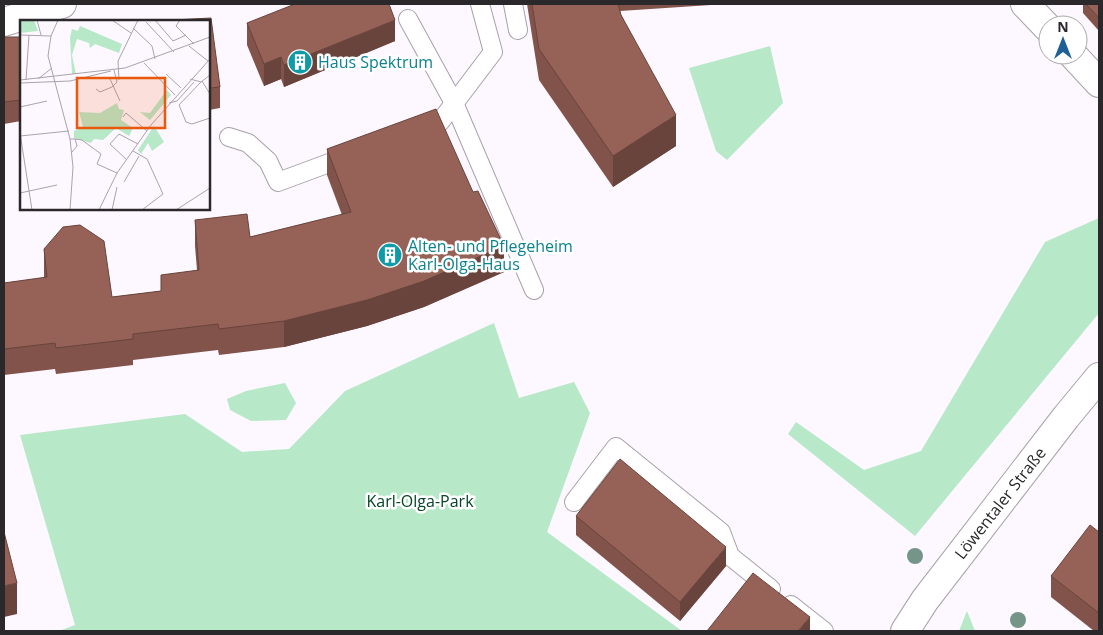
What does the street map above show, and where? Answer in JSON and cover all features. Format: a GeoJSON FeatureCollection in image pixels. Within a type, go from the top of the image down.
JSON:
{"type":"FeatureCollection","features":[{"type":"Feature","properties":{"kind":"street"},"geometry":{"type":"LineString","coordinates":[[4,22],[62,4]]}},
{"type":"Feature","properties":{"kind":"street"},"geometry":{"type":"LineString","coordinates":[[1025,4],[1038,18]]}},
{"type":"Feature","properties":{"kind":"street"},"geometry":{"type":"LineString","coordinates":[[1082,65],[1099,83]]}},
{"type":"Feature","properties":{"kind":"street","name":"Löwentaler Straße"},"geometry":{"type":"LineString","coordinates":[[905,631],[931,593],[1099,377]]}},
{"type":"Feature","properties":{"kind":"lane"},"geometry":{"type":"LineString","coordinates":[[403,136],[440,122],[493,52],[480,4]]}},
{"type":"Feature","properties":{"kind":"lane"},"geometry":{"type":"LineString","coordinates":[[513,4],[518,30]]}},
{"type":"Feature","properties":{"kind":"lane"},"geometry":{"type":"LineString","coordinates":[[408,19],[454,103],[534,290]]}},
{"type":"Feature","properties":{"kind":"lane"},"geometry":{"type":"LineString","coordinates":[[229,137],[248,143],[268,161],[278,182],[366,149]]}},
{"type":"Feature","properties":{"kind":"lane"},"geometry":{"type":"LineString","coordinates":[[574,502],[616,447],[721,532],[730,556],[824,631]]}},
{"type":"Feature","properties":{"kind":"green space"},"geometry":{"type":"Polygon","coordinates":[[[770,46],[783,103],[727,160],[716,151],[689,68],[770,46]]]}},
{"type":"Feature","properties":{"kind":"green space"},"geometry":{"type":"Polygon","coordinates":[[[1099,218],[1099,313],[915,536],[788,434],[796,422],[864,470],[921,451],[1045,242],[1099,218]]]}},
{"type":"Feature","properties":{"kind":"green space","name":"Karl-Olga-Park"},"geometry":{"type":"Polygon","coordinates":[[[494,323],[519,398],[574,382],[590,413],[547,532],[682,631],[59,631],[75,625],[20,435],[185,414],[242,452],[289,449],[345,391],[494,323]]]}},
{"type":"Feature","properties":{"kind":"green space"},"geometry":{"type":"Polygon","coordinates":[[[285,383],[296,403],[286,420],[251,421],[230,410],[227,399],[246,391],[285,383]]]}},
{"type":"Feature","properties":{"kind":"green space"},"geometry":{"type":"Polygon","coordinates":[[[967,611],[975,631],[959,631],[967,611]]]}},
{"type":"Feature","properties":{"kind":"building"},"geometry":{"type":"Polygon","coordinates":[[[295,4],[389,4],[395,20],[284,65],[281,57],[264,64],[247,23],[295,4]]]}},
{"type":"Feature","properties":{"kind":"building"},"geometry":{"type":"Polygon","coordinates":[[[532,4],[618,4],[621,15],[676,115],[613,156],[539,49],[532,4]]]}},
{"type":"Feature","properties":{"kind":"building"},"geometry":{"type":"Polygon","coordinates":[[[1086,4],[1099,4],[1099,18],[1086,4]]]}},
{"type":"Feature","properties":{"kind":"building"},"geometry":{"type":"Polygon","coordinates":[[[211,18],[220,87],[210,88],[210,20],[173,20],[211,18]]]}},
{"type":"Feature","properties":{"kind":"building"},"geometry":{"type":"Polygon","coordinates":[[[4,37],[20,37],[20,100],[4,102],[4,37]]]}},
{"type":"Feature","properties":{"kind":"building","name":"Alten- und Pflegeheim Karl-Olga-Haus"},"geometry":{"type":"Polygon","coordinates":[[[436,109],[473,192],[478,191],[504,246],[424,281],[367,300],[284,321],[219,329],[218,324],[133,334],[133,339],[56,348],[55,343],[4,349],[4,283],[47,277],[44,249],[63,227],[80,225],[104,241],[112,297],[161,291],[161,275],[199,270],[195,220],[247,214],[250,237],[351,212],[327,149],[436,109]]]}},
{"type":"Feature","properties":{"kind":"building"},"geometry":{"type":"Polygon","coordinates":[[[620,459],[726,547],[680,602],[576,516],[620,459]]]}},
{"type":"Feature","properties":{"kind":"building"},"geometry":{"type":"Polygon","coordinates":[[[1090,525],[1099,532],[1099,613],[1051,576],[1090,525]]]}},
{"type":"Feature","properties":{"kind":"building"},"geometry":{"type":"Polygon","coordinates":[[[4,532],[17,583],[4,586],[4,532]]]}},
{"type":"Feature","properties":{"kind":"building"},"geometry":{"type":"Polygon","coordinates":[[[753,573],[810,617],[798,631],[707,631],[753,573]]]}},
{"type":"Feature","properties":{"kind":"place","name":"Haus Spektrum"},"geometry":{"type":"Point","coordinates":[300,62]}},
{"type":"Feature","properties":{"kind":"place","name":"Alten- und Pflegeheim Karl-Olga-Haus"},"geometry":{"type":"Point","coordinates":[390,255]}}]}
